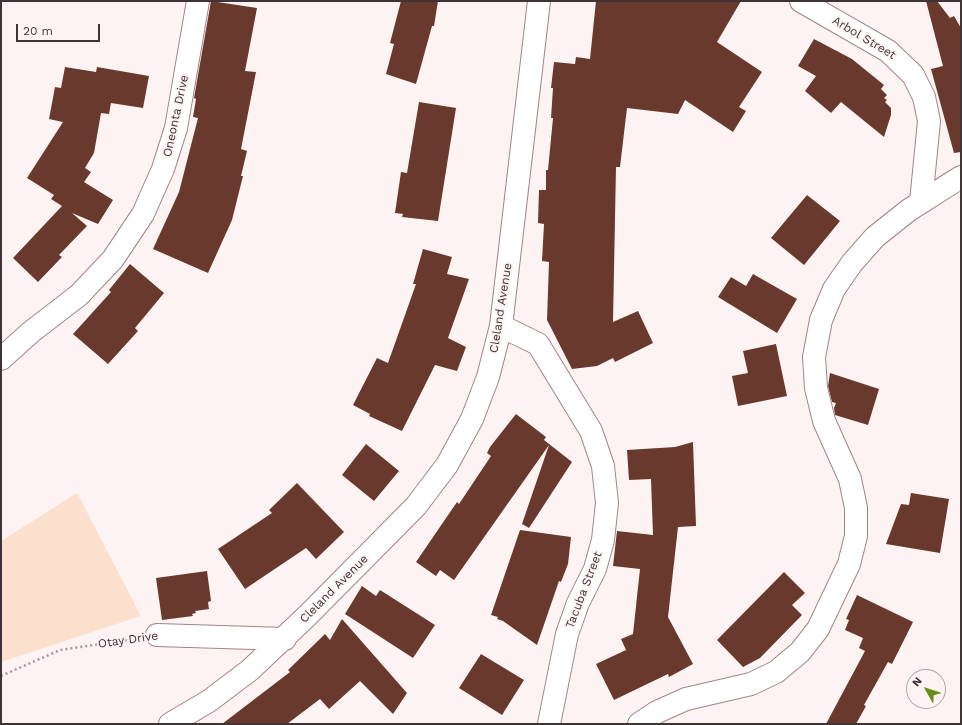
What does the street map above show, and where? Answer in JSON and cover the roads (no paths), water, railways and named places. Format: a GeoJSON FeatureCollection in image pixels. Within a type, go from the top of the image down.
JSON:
{"type":"FeatureCollection","features":[{"type":"Feature","properties":{"kind":"street","name":"Oneonta Drive"},"geometry":{"type":"LineString","coordinates":[[1,359],[31,332],[79,295],[113,259],[143,214],[163,169],[176,128],[198,1]]}},
{"type":"Feature","properties":{"kind":"street","name":"Cleland Avenue"},"geometry":{"type":"LineString","coordinates":[[170,724],[209,701],[250,670],[285,639],[416,506],[447,465],[472,419],[488,377],[501,326],[539,1]]}},
{"type":"Feature","properties":{"kind":"street","name":"Arbol Street"},"geometry":{"type":"LineString","coordinates":[[801,1],[888,51],[913,75],[924,97],[929,121],[921,202]]}},
{"type":"Feature","properties":{"kind":"street"},"geometry":{"type":"LineString","coordinates":[[639,724],[657,712],[686,699],[751,684],[776,672],[800,652],[818,629],[849,564],[856,536],[856,508],[850,478],[824,421],[816,388],[814,357],[821,320],[834,289],[852,263],[875,237],[921,202],[961,177]]}},
{"type":"Feature","properties":{"kind":"street","name":"Tacuba Street"},"geometry":{"type":"LineString","coordinates":[[501,326],[538,344],[591,431],[603,466],[607,503],[603,540],[595,569],[578,603],[567,634],[549,724]]}},
{"type":"Feature","properties":{"kind":"street","name":"Otay Drive"},"geometry":{"type":"LineString","coordinates":[[157,635],[285,639]]}}]}
